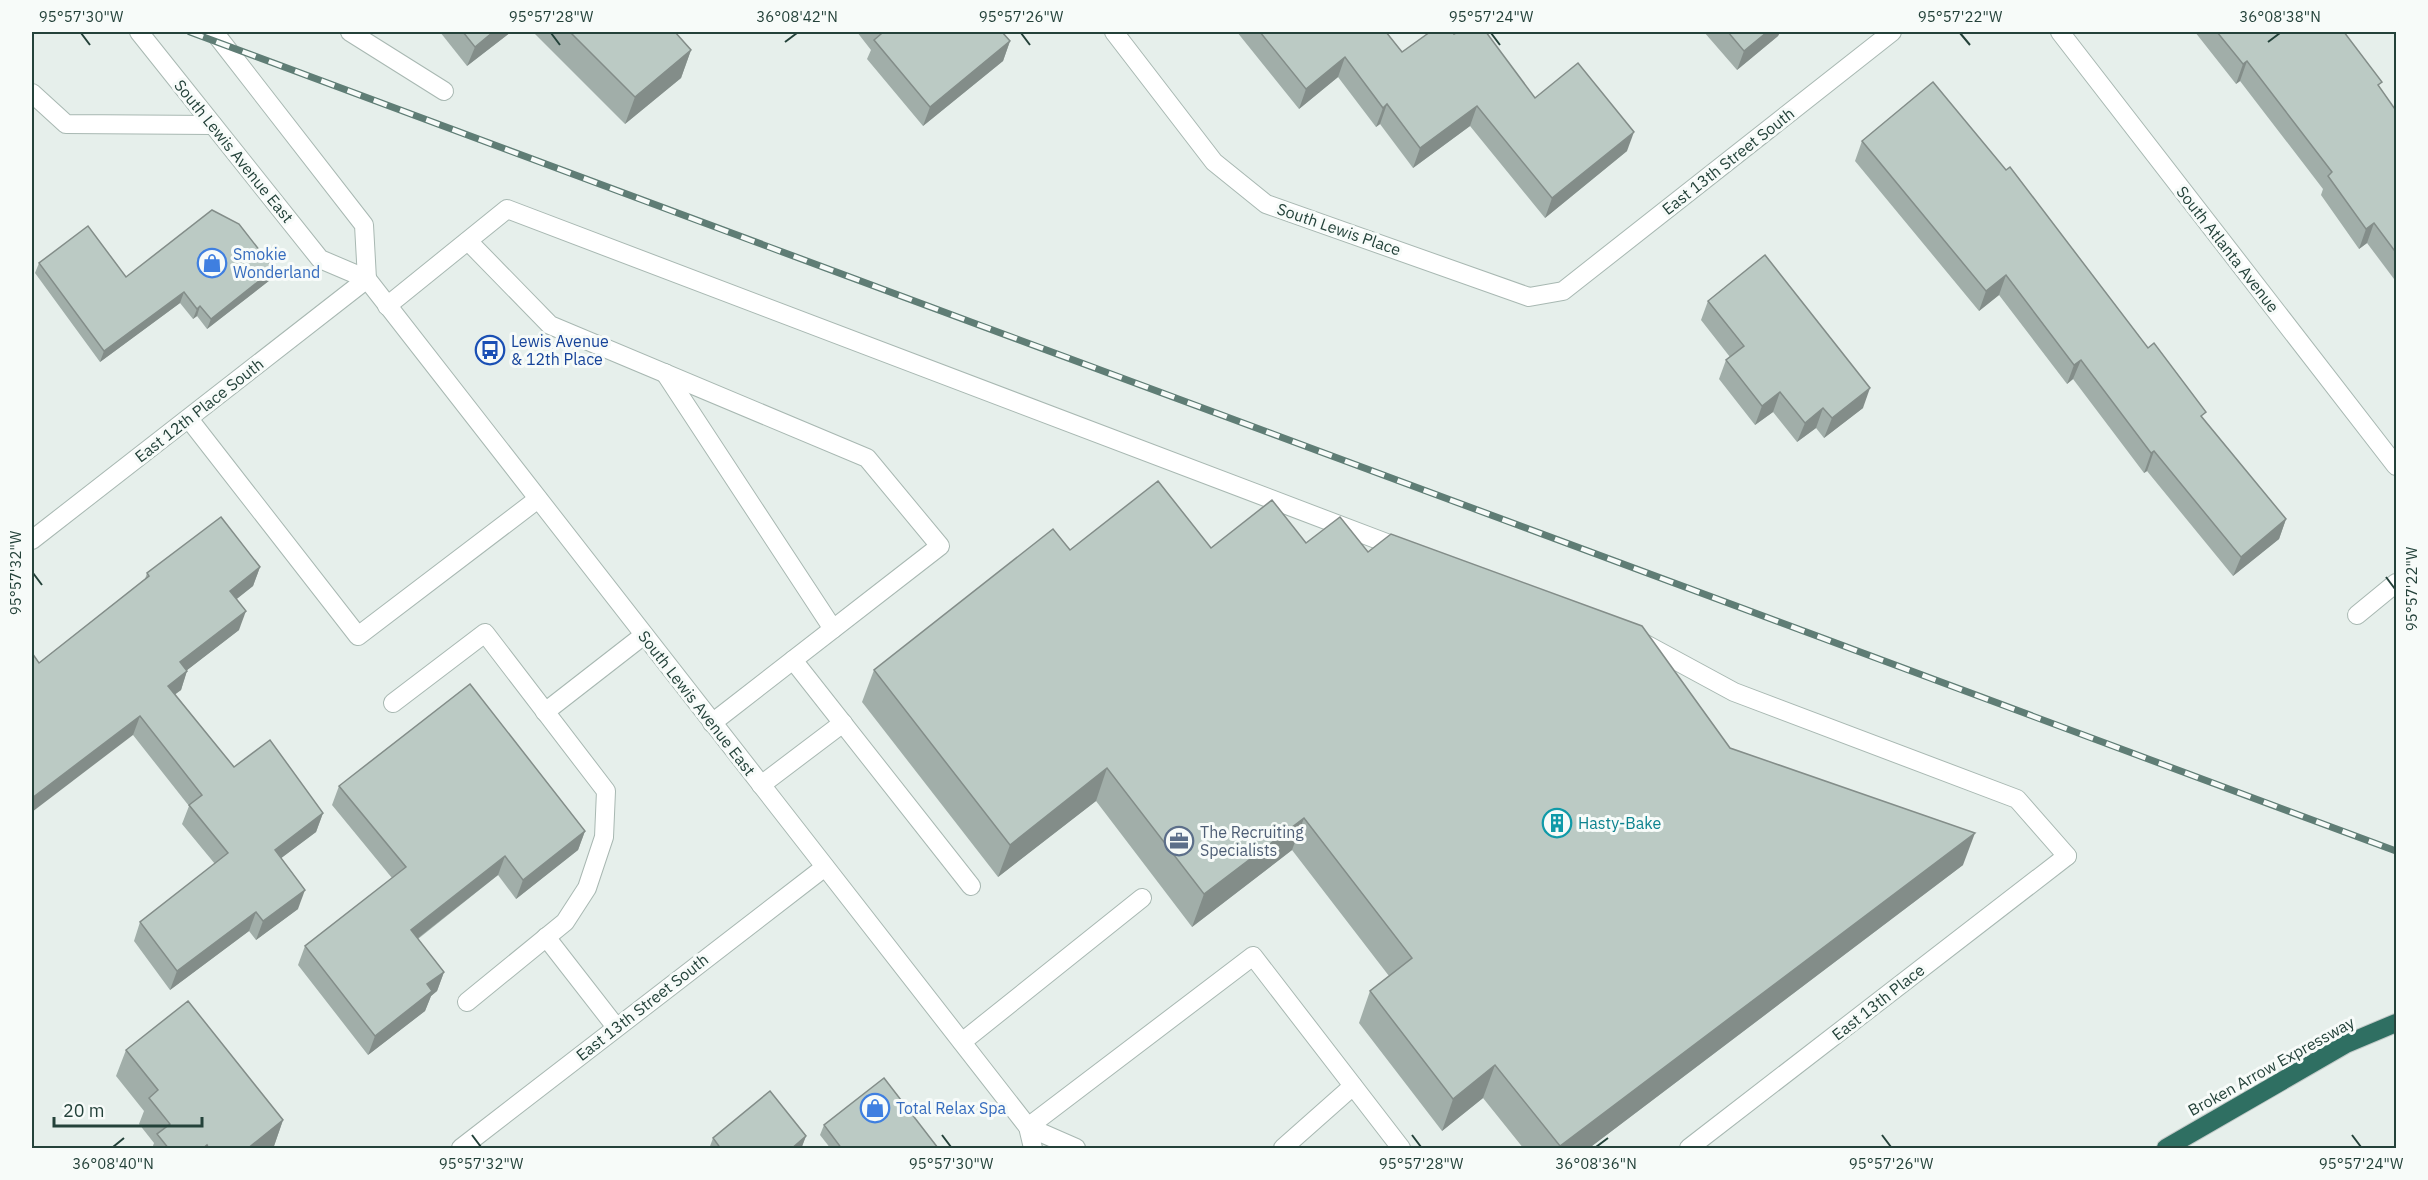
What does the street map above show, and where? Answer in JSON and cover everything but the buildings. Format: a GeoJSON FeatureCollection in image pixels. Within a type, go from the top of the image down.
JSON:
{"type":"FeatureCollection","features":[{"type":"Feature","properties":{"kind":"highway","name":"Broken Arrow Expressway"},"geometry":{"type":"LineString","coordinates":[[2166,1149],[2191,1132],[2346,1044],[2397,1023]]}},
{"type":"Feature","properties":{"kind":"street","name":"South Lewis Avenue East"},"geometry":{"type":"LineString","coordinates":[[139,32],[320,259],[367,279],[1029,1126],[1076,1149]]}},
{"type":"Feature","properties":{"kind":"street"},"geometry":{"type":"LineString","coordinates":[[214,32],[364,225],[367,279]]}},
{"type":"Feature","properties":{"kind":"street"},"geometry":{"type":"LineString","coordinates":[[350,32],[444,91]]}},
{"type":"Feature","properties":{"kind":"street","name":"South Lewis Place"},"geometry":{"type":"LineString","coordinates":[[1114,32],[1214,162],[1266,204],[1529,297],[1563,291]]}},
{"type":"Feature","properties":{"kind":"street","name":"East 13th Street South"},"geometry":{"type":"LineString","coordinates":[[1563,291],[1893,32]]}},
{"type":"Feature","properties":{"kind":"street","name":"South Atlanta Avenue"},"geometry":{"type":"LineString","coordinates":[[2060,32],[2397,466]]}},
{"type":"Feature","properties":{"kind":"street"},"geometry":{"type":"LineString","coordinates":[[32,93],[66,124],[213,125]]}},
{"type":"Feature","properties":{"kind":"street"},"geometry":{"type":"LineString","coordinates":[[387,306],[507,209],[1420,556]]}},
{"type":"Feature","properties":{"kind":"street"},"geometry":{"type":"LineString","coordinates":[[468,241],[550,325],[867,458],[940,546],[712,723]]}},
{"type":"Feature","properties":{"kind":"street","name":"East 12th Place South"},"geometry":{"type":"LineString","coordinates":[[32,540],[367,279]]}},
{"type":"Feature","properties":{"kind":"street"},"geometry":{"type":"LineString","coordinates":[[665,373],[832,629]]}},
{"type":"Feature","properties":{"kind":"street"},"geometry":{"type":"LineString","coordinates":[[189,419],[358,636],[538,499]]}},
{"type":"Feature","properties":{"kind":"street"},"geometry":{"type":"LineString","coordinates":[[2356,615],[2397,583]]}},
{"type":"Feature","properties":{"kind":"street","name":"East 13th Place"},"geometry":{"type":"LineString","coordinates":[[1618,632],[1640,640],[1734,692],[2017,799],[2067,856],[1689,1149]]}},
{"type":"Feature","properties":{"kind":"street"},"geometry":{"type":"LineString","coordinates":[[393,703],[485,633],[606,791],[603,837],[586,888],[565,922],[467,1002]]}},
{"type":"Feature","properties":{"kind":"street"},"geometry":{"type":"LineString","coordinates":[[545,712],[644,635]]}},
{"type":"Feature","properties":{"kind":"street"},"geometry":{"type":"LineString","coordinates":[[793,660],[971,886]]}},
{"type":"Feature","properties":{"kind":"street"},"geometry":{"type":"LineString","coordinates":[[761,785],[843,723]]}},
{"type":"Feature","properties":{"kind":"street","name":"East 13th Street South"},"geometry":{"type":"LineString","coordinates":[[461,1149],[825,867]]}},
{"type":"Feature","properties":{"kind":"street"},"geometry":{"type":"LineString","coordinates":[[962,1042],[1142,898]]}},
{"type":"Feature","properties":{"kind":"street"},"geometry":{"type":"LineString","coordinates":[[546,937],[616,1027]]}},
{"type":"Feature","properties":{"kind":"street"},"geometry":{"type":"LineString","coordinates":[[1029,1126],[1253,956],[1401,1149]]}},
{"type":"Feature","properties":{"kind":"street"},"geometry":{"type":"LineString","coordinates":[[1283,1149],[1353,1086]]}},
{"type":"Feature","properties":{"kind":"street","name":"South Lewis Avenue East"},"geometry":{"type":"LineString","coordinates":[[1029,1126],[1033,1149]]}},
{"type":"Feature","properties":{"kind":"railway"},"geometry":{"type":"LineString","coordinates":[[190,32],[2396,851]]}},
{"type":"Feature","properties":{"kind":"place","name":"Smokie Wonderland"},"geometry":{"type":"Point","coordinates":[212,263]}},
{"type":"Feature","properties":{"kind":"place","name":"Lewis Avenue & 12th Place"},"geometry":{"type":"Point","coordinates":[490,350]}},
{"type":"Feature","properties":{"kind":"place","name":"Hasty-Bake"},"geometry":{"type":"Point","coordinates":[1557,823]}},
{"type":"Feature","properties":{"kind":"place","name":"The Recruiting Specialists"},"geometry":{"type":"Point","coordinates":[1179,841]}},
{"type":"Feature","properties":{"kind":"place","name":"Total Relax Spa"},"geometry":{"type":"Point","coordinates":[875,1108]}}]}
